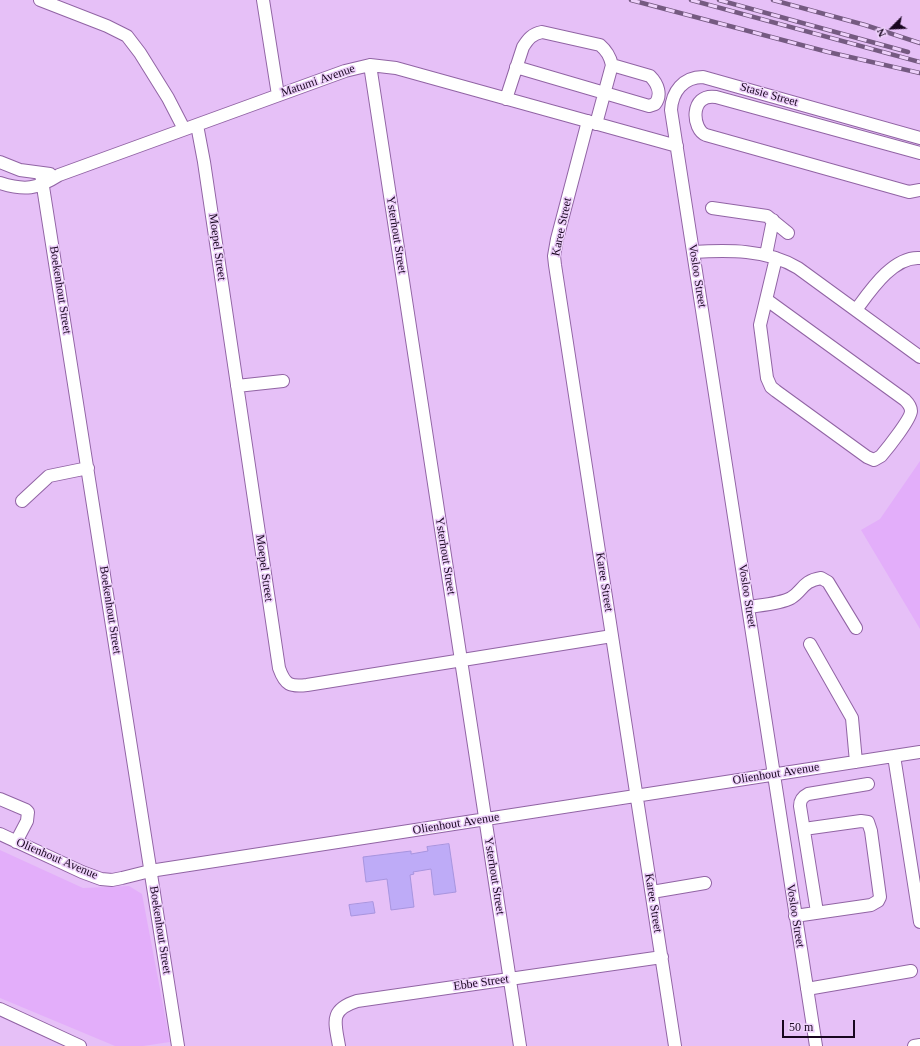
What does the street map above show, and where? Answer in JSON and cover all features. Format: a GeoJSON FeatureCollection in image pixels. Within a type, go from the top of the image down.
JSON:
{"type":"FeatureCollection","features":[{"type":"Feature","properties":{"kind":"street"},"geometry":{"type":"LineString","coordinates":[[40,0],[107,26],[127,36],[140,53],[168,98],[184,129]]}},
{"type":"Feature","properties":{"kind":"street"},"geometry":{"type":"LineString","coordinates":[[263,0],[278,95]]}},
{"type":"Feature","properties":{"kind":"street"},"geometry":{"type":"LineString","coordinates":[[506,98],[516,67],[523,47],[527,40],[534,34],[542,32],[600,45],[611,57],[612,65],[650,76],[658,87],[658,101],[649,106],[516,67]]}},
{"type":"Feature","properties":{"kind":"street","name":"Matumi Avenue"},"geometry":{"type":"LineString","coordinates":[[0,183],[9,186],[30,188],[42,179],[59,175],[345,71],[370,65],[396,68],[677,146]]}},
{"type":"Feature","properties":{"kind":"street","name":"Ysterhout Street"},"geometry":{"type":"LineString","coordinates":[[370,65],[520,1046]]}},
{"type":"Feature","properties":{"kind":"street","name":"Karee Street"},"geometry":{"type":"LineString","coordinates":[[612,65],[604,92],[592,122],[557,239],[554,260],[675,1046]]}},
{"type":"Feature","properties":{"kind":"street","name":"Stasie Street"},"geometry":{"type":"LineString","coordinates":[[677,146],[671,103],[681,85],[692,78],[697,77],[710,79],[920,138]]}},
{"type":"Feature","properties":{"kind":"street"},"geometry":{"type":"LineString","coordinates":[[920,153],[716,97],[711,96],[703,99],[697,104],[696,108],[698,128],[703,134],[909,192],[920,190]]}},
{"type":"Feature","properties":{"kind":"street","name":"Moepel Street"},"geometry":{"type":"LineString","coordinates":[[197,125],[279,668],[285,681],[291,685],[307,685],[612,636]]}},
{"type":"Feature","properties":{"kind":"street","name":"Vosloo Street"},"geometry":{"type":"LineString","coordinates":[[677,146],[816,1046]]}},
{"type":"Feature","properties":{"kind":"street","name":"Matumi Avenue"},"geometry":{"type":"LineString","coordinates":[[0,162],[42,179]]}},
{"type":"Feature","properties":{"kind":"street","name":"Boekenhout Street"},"geometry":{"type":"LineString","coordinates":[[42,179],[178,1046]]}},
{"type":"Feature","properties":{"kind":"street"},"geometry":{"type":"LineString","coordinates":[[712,208],[767,216],[788,234]]}},
{"type":"Feature","properties":{"kind":"street"},"geometry":{"type":"LineString","coordinates":[[767,300],[908,403],[911,410],[908,419],[881,456],[874,460],[867,457],[771,387],[767,378],[760,330],[761,320],[767,300],[773,220]]}},
{"type":"Feature","properties":{"kind":"street"},"geometry":{"type":"LineString","coordinates":[[693,252],[748,252],[788,262],[920,357]]}},
{"type":"Feature","properties":{"kind":"street"},"geometry":{"type":"LineString","coordinates":[[856,310],[887,272],[914,257],[920,258]]}},
{"type":"Feature","properties":{"kind":"street"},"geometry":{"type":"LineString","coordinates":[[237,386],[283,380]]}},
{"type":"Feature","properties":{"kind":"street"},"geometry":{"type":"LineString","coordinates":[[22,501],[49,476],[88,468]]}},
{"type":"Feature","properties":{"kind":"street"},"geometry":{"type":"LineString","coordinates":[[748,607],[785,601],[795,595],[805,584],[821,578],[828,582],[856,628]]}},
{"type":"Feature","properties":{"kind":"street"},"geometry":{"type":"LineString","coordinates":[[810,644],[852,718],[856,762]]}},
{"type":"Feature","properties":{"kind":"street","name":"Olienhout Avenue"},"geometry":{"type":"LineString","coordinates":[[0,834],[82,872],[101,879],[112,880],[150,871],[920,752]]}},
{"type":"Feature","properties":{"kind":"street"},"geometry":{"type":"LineString","coordinates":[[894,756],[920,922]]}},
{"type":"Feature","properties":{"kind":"street"},"geometry":{"type":"LineString","coordinates":[[817,912],[800,803],[804,796],[808,794],[868,784]]}},
{"type":"Feature","properties":{"kind":"street"},"geometry":{"type":"LineString","coordinates":[[0,799],[28,812],[27,821],[16,842]]}},
{"type":"Feature","properties":{"kind":"street"},"geometry":{"type":"LineString","coordinates":[[795,916],[871,904],[878,901],[880,890],[871,830],[868,822],[861,821],[804,830]]}},
{"type":"Feature","properties":{"kind":"street"},"geometry":{"type":"LineString","coordinates":[[652,892],[705,883]]}},
{"type":"Feature","properties":{"kind":"street","name":"Ebbe Street"},"geometry":{"type":"LineString","coordinates":[[339,1046],[336,1018],[338,1011],[343,1006],[357,1001],[662,957]]}},
{"type":"Feature","properties":{"kind":"street"},"geometry":{"type":"LineString","coordinates":[[806,989],[911,971]]}},
{"type":"Feature","properties":{"kind":"street"},"geometry":{"type":"LineString","coordinates":[[0,1010],[80,1046]]}},
{"type":"Feature","properties":{"kind":"street"},"geometry":{"type":"LineString","coordinates":[[914,1046],[920,1045]]}},
{"type":"Feature","properties":{"kind":"shaded area"},"geometry":{"type":"Polygon","coordinates":[[[920,461],[920,629],[861,530],[880,519],[920,461]]]}},
{"type":"Feature","properties":{"kind":"shaded area"},"geometry":{"type":"Polygon","coordinates":[[[0,850],[83,888],[129,886],[142,894],[170,1042],[143,1046],[115,1046],[0,998],[0,850]]]}},
{"type":"Feature","properties":{"kind":"building"},"geometry":{"type":"Polygon","coordinates":[[[449,844],[456,892],[434,895],[431,869],[413,872],[414,874],[410,875],[414,907],[391,910],[387,879],[366,882],[363,857],[411,851],[411,854],[428,851],[427,847],[449,844]]]}},
{"type":"Feature","properties":{"kind":"building"},"geometry":{"type":"Polygon","coordinates":[[[373,902],[375,913],[351,916],[349,905],[373,902]]]}},
{"type":"Feature","properties":{"kind":"railway"},"geometry":{"type":"LineString","coordinates":[[631,0],[828,52],[920,73]]}},
{"type":"Feature","properties":{"kind":"railway"},"geometry":{"type":"LineString","coordinates":[[691,0],[920,62]]}},
{"type":"Feature","properties":{"kind":"railway"},"geometry":{"type":"LineString","coordinates":[[719,0],[908,52]]}},
{"type":"Feature","properties":{"kind":"railway"},"geometry":{"type":"LineString","coordinates":[[773,0],[865,25],[920,43]]}}]}
